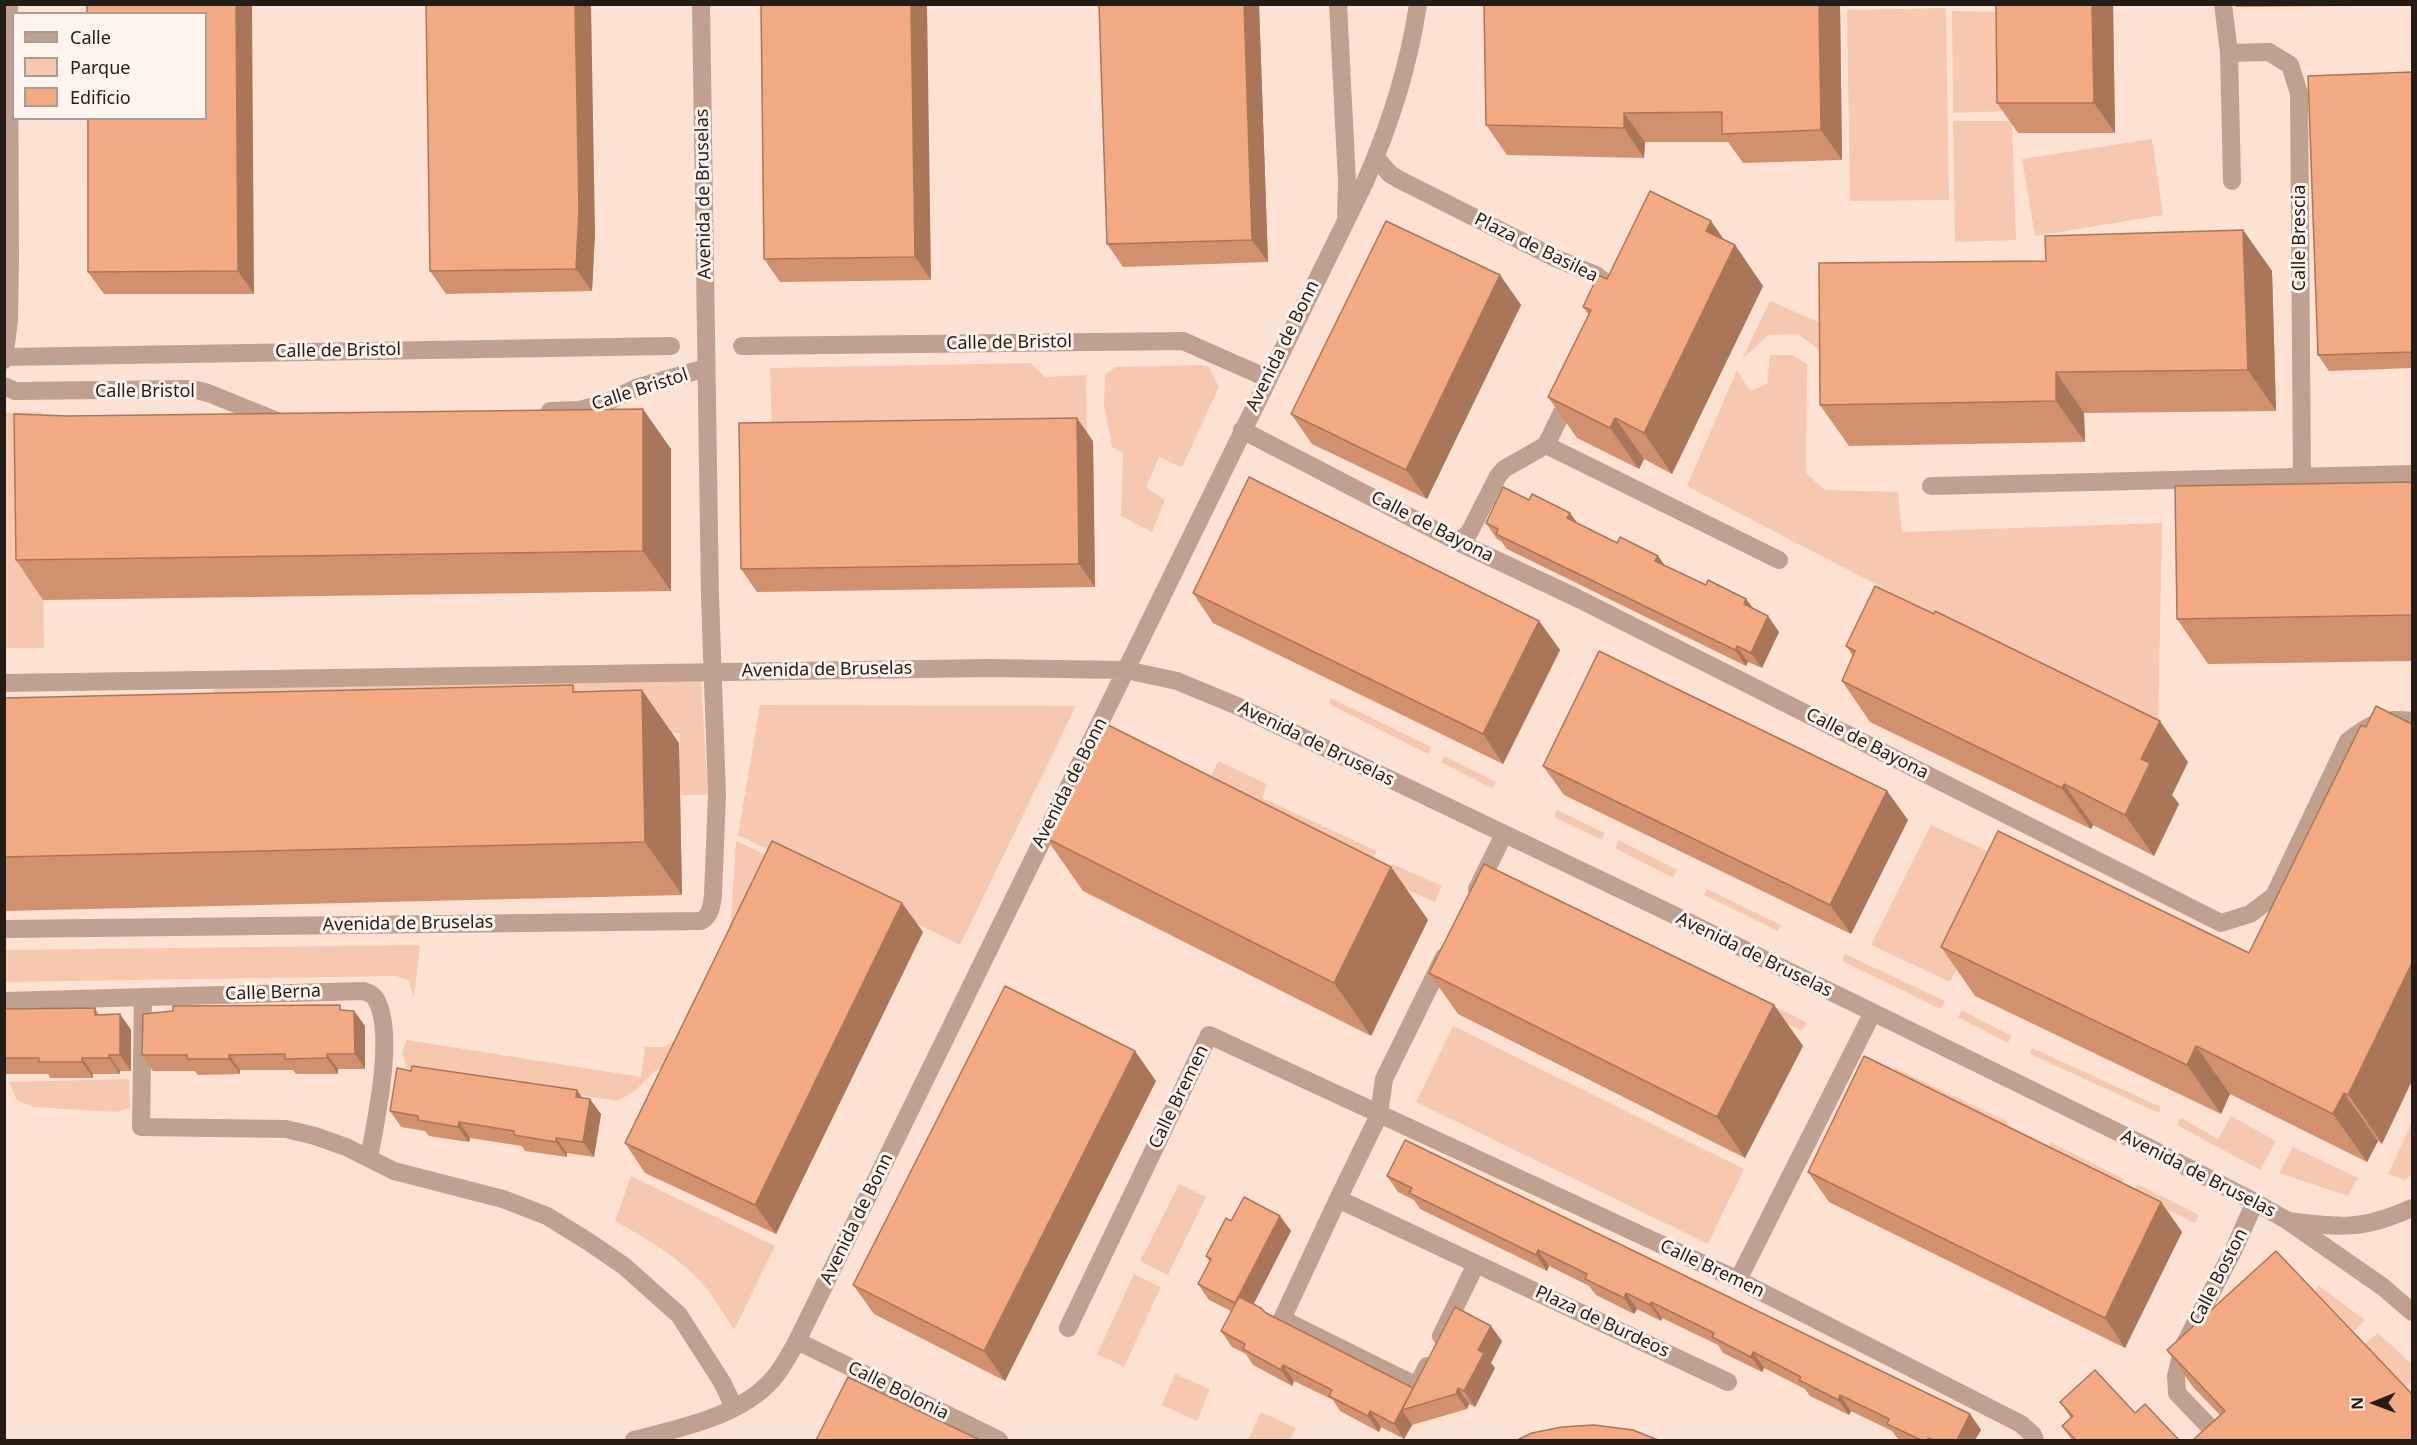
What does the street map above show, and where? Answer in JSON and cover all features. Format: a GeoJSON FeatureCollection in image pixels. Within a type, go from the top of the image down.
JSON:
{"type":"FeatureCollection","features":[{"type":"Feature","properties":{"kind":"street"},"geometry":{"type":"LineString","coordinates":[[5,358],[10,261],[9,4]]}},
{"type":"Feature","properties":{"kind":"street","name":"Avenida de Bruselas"},"geometry":{"type":"LineString","coordinates":[[4,929],[701,921],[709,914],[717,827],[706,368],[701,4]]}},
{"type":"Feature","properties":{"kind":"street","name":"Avenida de Bonn"},"geometry":{"type":"LineString","coordinates":[[1338,4],[1347,182],[1344,224]]}},
{"type":"Feature","properties":{"kind":"street","name":"Avenida de Bonn"},"geometry":{"type":"LineString","coordinates":[[634,1440],[672,1435],[757,1394],[772,1380],[797,1341],[1376,158],[1392,115],[1418,4]]}},
{"type":"Feature","properties":{"kind":"street"},"geometry":{"type":"LineString","coordinates":[[2223,4],[2229,52],[2232,181]]}},
{"type":"Feature","properties":{"kind":"street","name":"Calle Brescia"},"geometry":{"type":"LineString","coordinates":[[2229,52],[2269,52],[2290,64],[2299,93],[2302,478]]}},
{"type":"Feature","properties":{"kind":"street","name":"Plaza de Basilea"},"geometry":{"type":"LineString","coordinates":[[1376,158],[1390,174],[1400,180],[1555,258],[1596,275],[1606,283],[1611,293],[1611,306],[1607,315]]}},
{"type":"Feature","properties":{"kind":"street","name":"Calle de Bristol"},"geometry":{"type":"LineString","coordinates":[[742,346],[1183,340],[1268,378]]}},
{"type":"Feature","properties":{"kind":"street","name":"Calle de Bristol"},"geometry":{"type":"LineString","coordinates":[[5,358],[671,346]]}},
{"type":"Feature","properties":{"kind":"street","name":"Calle Bristol"},"geometry":{"type":"LineString","coordinates":[[533,412],[580,410],[606,403],[636,388],[706,368]]}},
{"type":"Feature","properties":{"kind":"street"},"geometry":{"type":"LineString","coordinates":[[1458,542],[1469,533],[1498,476],[1504,469],[1546,445],[1576,382]]}},
{"type":"Feature","properties":{"kind":"street","name":"Calle Bristol"},"geometry":{"type":"LineString","coordinates":[[4,386],[15,391],[193,389],[278,423],[301,422]]}},
{"type":"Feature","properties":{"kind":"street","name":"Calle de Bayona"},"geometry":{"type":"LineString","coordinates":[[1242,430],[1458,542],[1577,598],[2221,923],[2250,914],[2274,896],[2348,741],[2368,726],[2393,718],[2412,721]]}},
{"type":"Feature","properties":{"kind":"street"},"geometry":{"type":"LineString","coordinates":[[1546,445],[1779,560]]}},
{"type":"Feature","properties":{"kind":"street"},"geometry":{"type":"LineString","coordinates":[[1931,486],[2412,474]]}},
{"type":"Feature","properties":{"kind":"street","name":"Avenida de Bruselas"},"geometry":{"type":"LineString","coordinates":[[4,683],[988,668],[1126,670],[1177,681],[1226,701],[1674,915],[1872,1014],[2148,1147],[2288,1221],[2383,1287],[2412,1312]]}},
{"type":"Feature","properties":{"kind":"street"},"geometry":{"type":"LineString","coordinates":[[1471,902],[1503,834]]}},
{"type":"Feature","properties":{"kind":"street"},"geometry":{"type":"LineString","coordinates":[[1451,944],[1384,1079],[1379,1115],[1282,1319],[1417,1386],[1476,1264]]}},
{"type":"Feature","properties":{"kind":"street","name":"Calle Berna"},"geometry":{"type":"LineString","coordinates":[[4,1001],[364,991],[374,996],[382,1013],[384,1065],[369,1158]]}},
{"type":"Feature","properties":{"kind":"street"},"geometry":{"type":"LineString","coordinates":[[143,997],[141,1127],[286,1129],[315,1136],[394,1171],[503,1199],[547,1216],[624,1266],[679,1315],[722,1382],[734,1407]]}},
{"type":"Feature","properties":{"kind":"street"},"geometry":{"type":"LineString","coordinates":[[1738,1280],[1872,1014]]}},
{"type":"Feature","properties":{"kind":"street","name":"Calle Bremen"},"geometry":{"type":"LineString","coordinates":[[1068,1328],[1209,1035],[1738,1280],[2021,1424],[2035,1440]]}},
{"type":"Feature","properties":{"kind":"street","name":"Plaza de Burdeos"},"geometry":{"type":"LineString","coordinates":[[1338,1199],[1728,1382]]}},
{"type":"Feature","properties":{"kind":"street","name":"Calle Boston"},"geometry":{"type":"LineString","coordinates":[[2222,1440],[2177,1393],[2176,1376],[2183,1347],[2234,1249],[2255,1202]]}},
{"type":"Feature","properties":{"kind":"street"},"geometry":{"type":"LineString","coordinates":[[2288,1221],[2337,1227],[2368,1224],[2412,1209]]}},
{"type":"Feature","properties":{"kind":"street","name":"Calle Bolonia"},"geometry":{"type":"LineString","coordinates":[[797,1341],[999,1440]]}},
{"type":"Feature","properties":{"kind":"green space"},"geometry":{"type":"Polygon","coordinates":[[[1946,8],[1949,200],[1850,201],[1847,10],[1946,8]]]}},
{"type":"Feature","properties":{"kind":"green space"},"geometry":{"type":"Polygon","coordinates":[[[1952,11],[2007,12],[2008,111],[1953,113],[1952,11]]]}},
{"type":"Feature","properties":{"kind":"green space"},"geometry":{"type":"Polygon","coordinates":[[[1953,121],[2012,121],[2016,240],[1955,242],[1953,121]]]}},
{"type":"Feature","properties":{"kind":"green space"},"geometry":{"type":"Polygon","coordinates":[[[2152,139],[2163,215],[2035,236],[2022,159],[2152,139]]]}},
{"type":"Feature","properties":{"kind":"green space"},"geometry":{"type":"Polygon","coordinates":[[[1770,301],[1837,330],[1832,359],[1798,334],[1769,335],[1742,359],[1770,301]]]}},
{"type":"Feature","properties":{"kind":"green space"},"geometry":{"type":"Polygon","coordinates":[[[1770,355],[1792,355],[1807,364],[1806,473],[1825,490],[1898,492],[1902,532],[2162,523],[2158,731],[1687,486],[1737,370],[1750,391],[1767,384],[1770,355]]]}},
{"type":"Feature","properties":{"kind":"green space"},"geometry":{"type":"Polygon","coordinates":[[[1030,363],[1045,377],[1086,375],[1087,432],[772,435],[770,368],[1030,363]]]}},
{"type":"Feature","properties":{"kind":"green space"},"geometry":{"type":"Polygon","coordinates":[[[1202,365],[1209,367],[1219,387],[1182,467],[1159,457],[1146,487],[1165,500],[1152,532],[1121,516],[1123,453],[1112,447],[1104,405],[1105,374],[1116,367],[1202,365]]]}},
{"type":"Feature","properties":{"kind":"green space"},"geometry":{"type":"Polygon","coordinates":[[[41,412],[44,648],[5,648],[4,413],[41,412]]]}},
{"type":"Feature","properties":{"kind":"green space"},"geometry":{"type":"Polygon","coordinates":[[[701,679],[708,795],[680,795],[680,733],[210,736],[213,686],[701,679]]]}},
{"type":"Feature","properties":{"kind":"green space"},"geometry":{"type":"Polygon","coordinates":[[[1331,698],[1431,747],[1428,754],[1329,704],[1331,698]]]}},
{"type":"Feature","properties":{"kind":"green space"},"geometry":{"type":"Polygon","coordinates":[[[760,705],[1076,706],[960,945],[738,835],[760,705]]]}},
{"type":"Feature","properties":{"kind":"green space"},"geometry":{"type":"Polygon","coordinates":[[[1444,756],[1496,782],[1492,788],[1441,762],[1444,756]]]}},
{"type":"Feature","properties":{"kind":"green space"},"geometry":{"type":"Polygon","coordinates":[[[1218,761],[1267,784],[1262,798],[1377,851],[1369,869],[1203,793],[1218,761]]]}},
{"type":"Feature","properties":{"kind":"green space"},"geometry":{"type":"Polygon","coordinates":[[[1557,810],[1605,833],[1602,840],[1554,817],[1557,810]]]}},
{"type":"Feature","properties":{"kind":"green space"},"geometry":{"type":"Polygon","coordinates":[[[1931,825],[2011,862],[1950,982],[1871,945],[1931,825]]]}},
{"type":"Feature","properties":{"kind":"green space"},"geometry":{"type":"Polygon","coordinates":[[[1619,840],[1677,870],[1673,878],[1615,848],[1619,840]]]}},
{"type":"Feature","properties":{"kind":"green space"},"geometry":{"type":"Polygon","coordinates":[[[736,841],[780,861],[679,1063],[655,1071],[636,1090],[617,1101],[407,1068],[402,1053],[407,1040],[641,1077],[645,1047],[663,1047],[684,1036],[729,951],[736,841]]]}},
{"type":"Feature","properties":{"kind":"green space"},"geometry":{"type":"Polygon","coordinates":[[[1392,864],[1442,886],[1435,902],[1385,880],[1392,864]]]}},
{"type":"Feature","properties":{"kind":"green space"},"geometry":{"type":"Polygon","coordinates":[[[1707,889],[1781,925],[1778,931],[1704,895],[1707,889]]]}},
{"type":"Feature","properties":{"kind":"green space"},"geometry":{"type":"Polygon","coordinates":[[[420,945],[414,997],[408,980],[396,976],[5,982],[5,950],[420,945]]]}},
{"type":"Feature","properties":{"kind":"green space"},"geometry":{"type":"Polygon","coordinates":[[[1845,954],[1945,1001],[1941,1009],[1842,961],[1845,954]]]}},
{"type":"Feature","properties":{"kind":"green space"},"geometry":{"type":"Polygon","coordinates":[[[1757,997],[1807,1023],[1802,1031],[1752,1006],[1757,997]]]}},
{"type":"Feature","properties":{"kind":"green space"},"geometry":{"type":"Polygon","coordinates":[[[1962,1010],[2011,1036],[2008,1043],[1958,1017],[1962,1010]]]}},
{"type":"Feature","properties":{"kind":"green space"},"geometry":{"type":"Polygon","coordinates":[[[1453,1026],[1744,1169],[1708,1244],[1416,1102],[1453,1026]]]}},
{"type":"Feature","properties":{"kind":"green space"},"geometry":{"type":"Polygon","coordinates":[[[2032,1048],[2161,1107],[2159,1113],[2030,1054],[2032,1048]]]}},
{"type":"Feature","properties":{"kind":"green space"},"geometry":{"type":"Polygon","coordinates":[[[1895,1068],[2008,1122],[2005,1128],[1893,1073],[1895,1068]]]}},
{"type":"Feature","properties":{"kind":"green space"},"geometry":{"type":"Polygon","coordinates":[[[129,1079],[130,1108],[116,1112],[34,1107],[17,1100],[9,1082],[129,1079]]]}},
{"type":"Feature","properties":{"kind":"green space"},"geometry":{"type":"Polygon","coordinates":[[[2231,1116],[2276,1141],[2260,1170],[2177,1125],[2181,1118],[2218,1139],[2231,1116]]]}},
{"type":"Feature","properties":{"kind":"green space"},"geometry":{"type":"Polygon","coordinates":[[[2412,1122],[2412,1175],[2404,1180],[2388,1174],[2412,1122]]]}},
{"type":"Feature","properties":{"kind":"green space"},"geometry":{"type":"Polygon","coordinates":[[[2050,1142],[2124,1179],[2120,1186],[2047,1149],[2050,1142]]]}},
{"type":"Feature","properties":{"kind":"green space"},"geometry":{"type":"Polygon","coordinates":[[[2293,1147],[2358,1178],[2348,1196],[2279,1173],[2293,1147]]]}},
{"type":"Feature","properties":{"kind":"green space"},"geometry":{"type":"Polygon","coordinates":[[[631,1176],[775,1246],[734,1330],[709,1292],[696,1277],[651,1242],[615,1221],[631,1176]]]}},
{"type":"Feature","properties":{"kind":"green space"},"geometry":{"type":"Polygon","coordinates":[[[1179,1184],[1206,1197],[1168,1275],[1140,1261],[1179,1184]]]}},
{"type":"Feature","properties":{"kind":"green space"},"geometry":{"type":"Polygon","coordinates":[[[2137,1184],[2199,1215],[2195,1223],[2133,1193],[2137,1184]]]}},
{"type":"Feature","properties":{"kind":"green space"},"geometry":{"type":"Polygon","coordinates":[[[1134,1274],[1161,1287],[1124,1367],[1097,1354],[1134,1274]]]}},
{"type":"Feature","properties":{"kind":"green space"},"geometry":{"type":"Polygon","coordinates":[[[2319,1286],[2365,1320],[2354,1331],[2315,1291],[2319,1286]]]}},
{"type":"Feature","properties":{"kind":"green space"},"geometry":{"type":"Polygon","coordinates":[[[2378,1333],[2412,1364],[2412,1380],[2407,1387],[2365,1344],[2378,1333]]]}},
{"type":"Feature","properties":{"kind":"green space"},"geometry":{"type":"Polygon","coordinates":[[[1175,1374],[1210,1389],[1197,1421],[1162,1405],[1175,1374]]]}},
{"type":"Feature","properties":{"kind":"green space"},"geometry":{"type":"Polygon","coordinates":[[[1261,1412],[1296,1428],[1290,1440],[1248,1440],[1261,1412]]]}},
{"type":"Feature","properties":{"kind":"building"},"geometry":{"type":"Polygon","coordinates":[[[87,4],[236,4],[238,271],[88,272],[88,120],[207,120],[207,12],[87,12],[87,4]]]}},
{"type":"Feature","properties":{"kind":"building"},"geometry":{"type":"Polygon","coordinates":[[[426,4],[575,4],[579,209],[576,269],[430,271],[426,4]]]}},
{"type":"Feature","properties":{"kind":"building"},"geometry":{"type":"Polygon","coordinates":[[[761,4],[911,4],[915,257],[764,259],[761,4]]]}},
{"type":"Feature","properties":{"kind":"building"},"geometry":{"type":"Polygon","coordinates":[[[1099,4],[1244,4],[1252,240],[1107,244],[1099,4]]]}},
{"type":"Feature","properties":{"kind":"building"},"geometry":{"type":"Polygon","coordinates":[[[1484,4],[1819,4],[1821,130],[1722,134],[1722,112],[1624,113],[1624,128],[1486,125],[1484,4]]]}},
{"type":"Feature","properties":{"kind":"building"},"geometry":{"type":"Polygon","coordinates":[[[1996,4],[2092,4],[2094,103],[1997,103],[1996,4]]]}},
{"type":"Feature","properties":{"kind":"building"},"geometry":{"type":"Polygon","coordinates":[[[2412,72],[2412,352],[2318,355],[2308,76],[2412,72]]]}},
{"type":"Feature","properties":{"kind":"building"},"geometry":{"type":"Polygon","coordinates":[[[1650,191],[1711,221],[1706,231],[1735,245],[1644,433],[1615,418],[1610,428],[1548,397],[1591,310],[1583,307],[1598,275],[1607,279],[1650,191]]]}},
{"type":"Feature","properties":{"kind":"building"},"geometry":{"type":"Polygon","coordinates":[[[1386,221],[1500,275],[1406,470],[1291,414],[1386,221]]]}},
{"type":"Feature","properties":{"kind":"building"},"geometry":{"type":"Polygon","coordinates":[[[2243,230],[2248,370],[2056,372],[2056,401],[1820,405],[1819,263],[2046,261],[2045,236],[2243,230]]]}},
{"type":"Feature","properties":{"kind":"building"},"geometry":{"type":"Polygon","coordinates":[[[643,409],[643,551],[16,560],[14,414],[67,416],[643,409]]]}},
{"type":"Feature","properties":{"kind":"building"},"geometry":{"type":"Polygon","coordinates":[[[1077,418],[1079,564],[741,569],[739,423],[1077,418]]]}},
{"type":"Feature","properties":{"kind":"building"},"geometry":{"type":"Polygon","coordinates":[[[1249,477],[1539,621],[1483,734],[1193,593],[1249,477]]]}},
{"type":"Feature","properties":{"kind":"building"},"geometry":{"type":"Polygon","coordinates":[[[2412,482],[2412,615],[2177,619],[2175,486],[2412,482]]]}},
{"type":"Feature","properties":{"kind":"building"},"geometry":{"type":"Polygon","coordinates":[[[1503,487],[1529,500],[1532,494],[1570,513],[1567,518],[1617,543],[1620,537],[1658,556],[1655,561],[1706,585],[1708,580],[1746,599],[1744,604],[1768,616],[1751,653],[1737,646],[1735,650],[1496,534],[1498,529],[1486,523],[1503,487]]]}},
{"type":"Feature","properties":{"kind":"building"},"geometry":{"type":"Polygon","coordinates":[[[1875,586],[1934,614],[1935,611],[2160,721],[2141,759],[2150,763],[2125,815],[2064,784],[2062,788],[1842,681],[1855,651],[1846,646],[1875,586]]]}},
{"type":"Feature","properties":{"kind":"building"},"geometry":{"type":"Polygon","coordinates":[[[1599,651],[1887,791],[1830,905],[1543,766],[1599,651]]]}},
{"type":"Feature","properties":{"kind":"building"},"geometry":{"type":"Polygon","coordinates":[[[573,685],[573,692],[642,690],[645,842],[4,857],[4,698],[573,685]]]}},
{"type":"Feature","properties":{"kind":"building"},"geometry":{"type":"Polygon","coordinates":[[[2376,706],[2412,724],[2412,963],[2348,1095],[2344,1093],[2333,1114],[2196,1046],[2187,1065],[1941,947],[1998,831],[2249,953],[2361,725],[2366,727],[2376,706]]]}},
{"type":"Feature","properties":{"kind":"building"},"geometry":{"type":"Polygon","coordinates":[[[1104,723],[1391,867],[1334,983],[1046,838],[1104,723]]]}},
{"type":"Feature","properties":{"kind":"building"},"geometry":{"type":"Polygon","coordinates":[[[772,841],[902,903],[755,1205],[625,1143],[772,841]]]}},
{"type":"Feature","properties":{"kind":"building"},"geometry":{"type":"Polygon","coordinates":[[[1484,864],[1774,1005],[1717,1117],[1429,973],[1484,864]]]}},
{"type":"Feature","properties":{"kind":"building"},"geometry":{"type":"Polygon","coordinates":[[[1005,986],[1135,1051],[984,1351],[853,1285],[1005,986]]]}},
{"type":"Feature","properties":{"kind":"building"},"geometry":{"type":"Polygon","coordinates":[[[340,1005],[340,1010],[354,1011],[355,1054],[327,1054],[327,1058],[285,1059],[285,1054],[229,1055],[229,1059],[187,1059],[187,1055],[142,1055],[143,1014],[173,1011],[173,1006],[340,1005]]]}},
{"type":"Feature","properties":{"kind":"building"},"geometry":{"type":"Polygon","coordinates":[[[95,1008],[95,1015],[120,1014],[120,1055],[109,1055],[109,1058],[82,1058],[82,1062],[39,1062],[39,1058],[4,1058],[4,1009],[95,1008]]]}},
{"type":"Feature","properties":{"kind":"building"},"geometry":{"type":"Polygon","coordinates":[[[1864,1056],[2161,1202],[2105,1318],[1808,1172],[1864,1056]]]}},
{"type":"Feature","properties":{"kind":"building"},"geometry":{"type":"Polygon","coordinates":[[[412,1066],[577,1090],[576,1097],[590,1099],[583,1142],[556,1138],[556,1142],[514,1135],[514,1131],[459,1122],[458,1127],[418,1120],[418,1116],[390,1111],[397,1068],[411,1071],[412,1066]]]}},
{"type":"Feature","properties":{"kind":"building"},"geometry":{"type":"Polygon","coordinates":[[[1405,1140],[1970,1414],[1957,1440],[1928,1438],[1921,1440],[1887,1424],[1889,1419],[1840,1395],[1838,1400],[1799,1380],[1801,1377],[1753,1352],[1751,1357],[1712,1337],[1714,1333],[1651,1302],[1650,1305],[1626,1293],[1624,1298],[1585,1279],[1587,1274],[1538,1250],[1536,1255],[1409,1193],[1412,1188],[1387,1176],[1405,1140]]]}},
{"type":"Feature","properties":{"kind":"building"},"geometry":{"type":"Polygon","coordinates":[[[1244,1197],[1280,1216],[1235,1303],[1198,1284],[1211,1259],[1206,1256],[1226,1218],[1231,1221],[1244,1197]]]}},
{"type":"Feature","properties":{"kind":"building"},"geometry":{"type":"Polygon","coordinates":[[[2276,1251],[2412,1394],[2412,1440],[2193,1440],[2225,1411],[2167,1350],[2276,1251]]]}},
{"type":"Feature","properties":{"kind":"building"},"geometry":{"type":"Polygon","coordinates":[[[1239,1297],[1413,1388],[1394,1424],[1370,1411],[1368,1416],[1329,1396],[1332,1390],[1283,1365],[1281,1370],[1243,1349],[1245,1344],[1221,1331],[1239,1297]]]}},
{"type":"Feature","properties":{"kind":"building"},"geometry":{"type":"Polygon","coordinates":[[[1455,1307],[1491,1326],[1478,1350],[1484,1353],[1464,1391],[1458,1388],[1456,1394],[1402,1410],[1455,1307]]]}},
{"type":"Feature","properties":{"kind":"building"},"geometry":{"type":"Polygon","coordinates":[[[2095,1370],[2135,1413],[2145,1404],[2179,1440],[2076,1440],[2062,1426],[2073,1416],[2060,1402],[2095,1370]]]}},
{"type":"Feature","properties":{"kind":"building"},"geometry":{"type":"Polygon","coordinates":[[[848,1377],[980,1440],[816,1440],[848,1377]]]}},
{"type":"Feature","properties":{"kind":"building"},"geometry":{"type":"Polygon","coordinates":[[[1594,1425],[1633,1430],[1658,1440],[1517,1440],[1532,1433],[1562,1427],[1594,1425]]]}}]}
